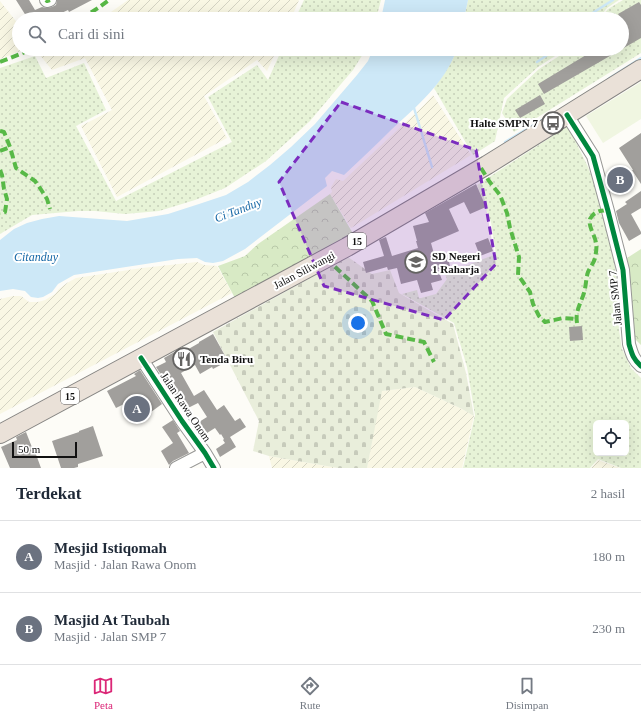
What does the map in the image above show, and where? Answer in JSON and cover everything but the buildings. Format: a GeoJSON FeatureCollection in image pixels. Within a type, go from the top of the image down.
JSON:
{"type":"FeatureCollection","features":[{"type":"Feature","properties":{"kind":"highway","name":"Jalan Siliwangi"},"geometry":{"type":"LineString","coordinates":[[0,434],[347,247],[487,165],[641,69]]}},
{"type":"Feature","properties":{"kind":"street"},"geometry":{"type":"LineString","coordinates":[[46,0],[50,0]]}},
{"type":"Feature","properties":{"kind":"street","name":"Jalan SMP 7"},"geometry":{"type":"LineString","coordinates":[[567,115],[593,156],[623,270],[629,344],[634,358],[641,366]]}},
{"type":"Feature","properties":{"kind":"street","name":"Jalan Rawa Onom"},"geometry":{"type":"LineString","coordinates":[[141,358],[214,468]]}},
{"type":"Feature","properties":{"kind":"street"},"geometry":{"type":"LineString","coordinates":[[176,468],[205,453]]}},
{"type":"Feature","properties":{"kind":"highlighted area"},"geometry":{"type":"Polygon","coordinates":[[[341,102],[476,150],[496,264],[444,320],[324,286],[279,182],[341,102]]]}},
{"type":"Feature","properties":{"kind":"shaded area"},"geometry":{"type":"Polygon","coordinates":[[[128,0],[299,0],[294,12],[111,12],[128,0]]]}},
{"type":"Feature","properties":{"kind":"shaded area"},"geometry":{"type":"Polygon","coordinates":[[[0,1],[12,16],[12,54],[0,59],[0,1]]]}},
{"type":"Feature","properties":{"kind":"shaded area"},"geometry":{"type":"Polygon","coordinates":[[[41,56],[274,56],[267,71],[257,60],[204,96],[227,138],[117,197],[81,126],[112,110],[85,58],[52,70],[41,56]]]}},
{"type":"Feature","properties":{"kind":"shaded area"},"geometry":{"type":"Polygon","coordinates":[[[433,95],[471,155],[351,228],[330,194],[332,192],[331,187],[336,179],[343,181],[433,95]]]}},
{"type":"Feature","properties":{"kind":"shaded area"},"geometry":{"type":"Polygon","coordinates":[[[197,262],[204,265],[217,266],[232,293],[0,414],[0,299],[21,296],[29,302],[38,302],[55,294],[59,289],[76,278],[142,268],[197,262]]]}},
{"type":"Feature","properties":{"kind":"shaded area"},"geometry":{"type":"Polygon","coordinates":[[[415,387],[474,416],[462,468],[367,468],[381,391],[415,387]]]}},
{"type":"Feature","properties":{"kind":"shaded area"},"geometry":{"type":"Polygon","coordinates":[[[269,456],[338,468],[272,468],[269,456]]]}},
{"type":"Feature","properties":{"kind":"shaded area"},"geometry":{"type":"Polygon","coordinates":[[[598,460],[620,468],[591,468],[598,460]]]}},
{"type":"Feature","properties":{"kind":"green space"},"geometry":{"type":"Polygon","coordinates":[[[304,0],[381,0],[378,12],[298,12],[304,0]]]}},
{"type":"Feature","properties":{"kind":"green space"},"geometry":{"type":"Polygon","coordinates":[[[468,0],[619,0],[604,12],[465,12],[468,0]]]}},
{"type":"Feature","properties":{"kind":"green space"},"geometry":{"type":"Polygon","coordinates":[[[623,0],[641,0],[641,53],[514,132],[502,113],[507,99],[539,69],[559,56],[629,56],[629,12],[606,12],[623,0]]]}},
{"type":"Feature","properties":{"kind":"green space"},"geometry":{"type":"Polygon","coordinates":[[[35,56],[46,78],[84,63],[106,110],[76,126],[116,201],[232,142],[208,97],[257,65],[268,80],[279,56],[362,56],[353,70],[310,121],[266,161],[225,188],[195,200],[159,211],[125,214],[78,211],[32,215],[0,234],[0,68],[35,56]]]}},
{"type":"Feature","properties":{"kind":"green space"},"geometry":{"type":"Polygon","coordinates":[[[454,56],[555,56],[538,67],[504,98],[495,141],[473,155],[434,88],[450,65],[454,56]]]}},
{"type":"Feature","properties":{"kind":"green space"},"geometry":{"type":"Polygon","coordinates":[[[641,82],[641,119],[603,143],[586,116],[641,82]]]}},
{"type":"Feature","properties":{"kind":"green space"},"geometry":{"type":"Polygon","coordinates":[[[568,126],[588,167],[610,228],[616,276],[619,330],[622,349],[631,368],[641,378],[641,468],[621,468],[598,459],[590,468],[463,468],[475,415],[467,367],[454,323],[402,294],[417,290],[419,298],[421,298],[436,294],[447,279],[445,274],[496,254],[491,222],[477,185],[568,126]]]}},
{"type":"Feature","properties":{"kind":"green space"},"geometry":{"type":"Polygon","coordinates":[[[330,194],[355,237],[237,302],[218,266],[245,256],[258,244],[330,194]]]}},
{"type":"Feature","properties":{"kind":"green space"},"geometry":{"type":"Polygon","coordinates":[[[641,249],[641,345],[630,334],[624,260],[641,249]]]}},
{"type":"Feature","properties":{"kind":"green space"},"geometry":{"type":"Polygon","coordinates":[[[348,257],[372,274],[390,270],[399,293],[453,324],[466,373],[474,416],[415,387],[382,391],[367,468],[338,468],[269,456],[253,451],[259,421],[213,332],[348,257]]]}},
{"type":"Feature","properties":{"kind":"water"},"geometry":{"type":"Polygon","coordinates":[[[385,0],[468,0],[465,12],[382,12],[385,0]]]}},
{"type":"Feature","properties":{"kind":"water","name":"Citanduy"},"geometry":{"type":"Polygon","coordinates":[[[370,56],[454,56],[445,73],[429,93],[344,175],[332,171],[325,178],[327,186],[245,249],[223,261],[213,263],[205,262],[197,258],[178,259],[74,275],[58,284],[52,292],[38,298],[31,297],[25,291],[13,289],[0,291],[0,240],[14,229],[27,223],[59,216],[127,221],[168,214],[226,195],[248,182],[291,147],[315,124],[368,61],[370,56]]]}},
{"type":"Feature","properties":{"kind":"waterway"},"geometry":{"type":"LineString","coordinates":[[594,12],[613,0]]}},
{"type":"Feature","properties":{"kind":"waterway"},"geometry":{"type":"LineString","coordinates":[[537,62],[546,56]]}},
{"type":"Feature","properties":{"kind":"waterway"},"geometry":{"type":"LineString","coordinates":[[608,79],[641,58]]}},
{"type":"Feature","properties":{"kind":"waterway"},"geometry":{"type":"LineString","coordinates":[[413,107],[432,167]]}},
{"type":"Feature","properties":{"kind":"waterway"},"geometry":{"type":"LineString","coordinates":[[505,142],[552,114]]}},
{"type":"Feature","properties":{"kind":"marked path"},"geometry":{"type":"LineString","coordinates":[[46,0],[50,0]]}},
{"type":"Feature","properties":{"kind":"marked path"},"geometry":{"type":"LineString","coordinates":[[92,12],[109,0]]}},
{"type":"Feature","properties":{"kind":"marked path"},"geometry":{"type":"LineString","coordinates":[[0,62],[15,56]]}},
{"type":"Feature","properties":{"kind":"marked path"},"geometry":{"type":"LineString","coordinates":[[0,131],[4,132],[16,168],[35,181],[47,199],[50,209]]}},
{"type":"Feature","properties":{"kind":"marked path"},"geometry":{"type":"LineString","coordinates":[[0,151],[10,147]]}},
{"type":"Feature","properties":{"kind":"marked path"},"geometry":{"type":"LineString","coordinates":[[481,168],[500,195],[507,213],[519,257],[518,275],[530,292],[533,304],[539,316],[545,322],[563,318],[576,319]]}},
{"type":"Feature","properties":{"kind":"marked path"},"geometry":{"type":"LineString","coordinates":[[0,170],[7,199],[5,212],[0,213]]}},
{"type":"Feature","properties":{"kind":"marked path"},"geometry":{"type":"LineString","coordinates":[[577,323],[578,311],[584,293],[587,274],[596,252],[596,243],[590,225],[590,219],[598,212],[603,210],[608,211]]}},
{"type":"Feature","properties":{"kind":"marked path"},"geometry":{"type":"LineString","coordinates":[[328,257],[333,265],[372,301],[386,334],[424,342],[434,362]]}},
{"type":"Feature","properties":{"kind":"cycle path"},"geometry":{"type":"LineString","coordinates":[[567,115],[593,156],[623,270],[629,344],[633,356],[641,366]]}},
{"type":"Feature","properties":{"kind":"cycle path"},"geometry":{"type":"LineString","coordinates":[[141,358],[214,468]]}},
{"type":"Feature","properties":{"kind":"place","name":"Halte SMPN 7"},"geometry":{"type":"Point","coordinates":[553,123]}},
{"type":"Feature","properties":{"kind":"place","name":"Masjid At Taubah"},"geometry":{"type":"Point","coordinates":[620,180]}},
{"type":"Feature","properties":{"kind":"place","name":"SD Negeri 1 Raharja"},"geometry":{"type":"Point","coordinates":[416,262]}},
{"type":"Feature","properties":{"kind":"place","name":"Tenda Biru"},"geometry":{"type":"Point","coordinates":[184,359]}},
{"type":"Feature","properties":{"kind":"place","name":"Mesjid Istiqomah"},"geometry":{"type":"Point","coordinates":[137,409]}},
{"type":"Feature","properties":{"kind":"water label","name":"Ci Tanduy"},"geometry":{"type":"Point","coordinates":[238,210]}}]}
